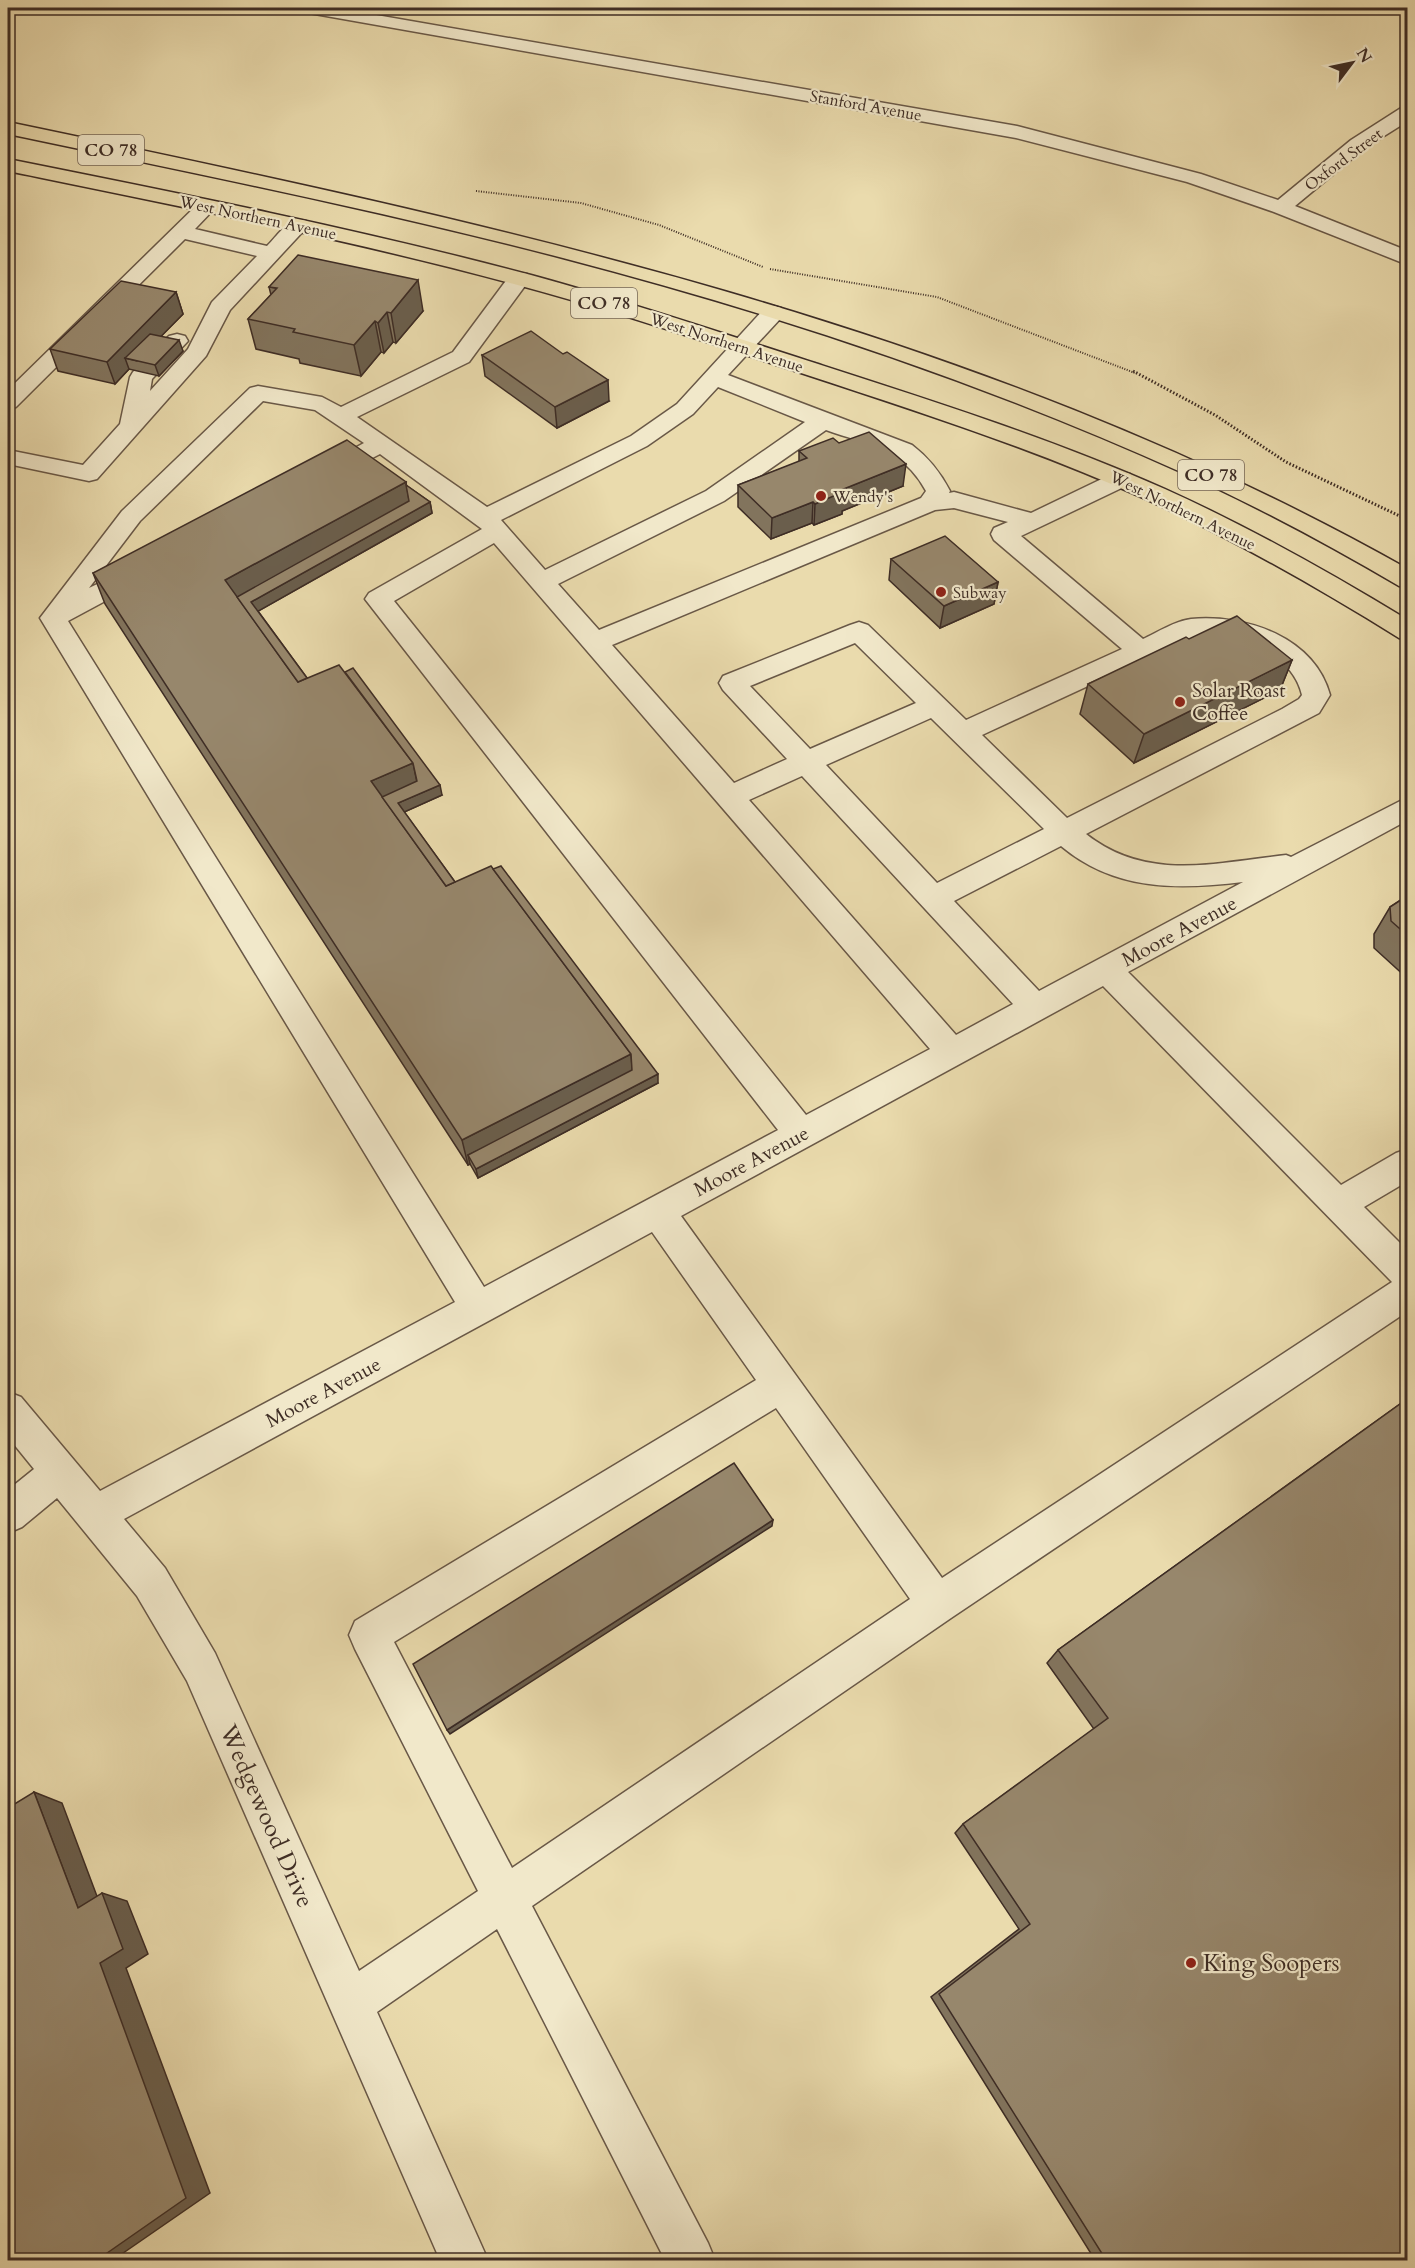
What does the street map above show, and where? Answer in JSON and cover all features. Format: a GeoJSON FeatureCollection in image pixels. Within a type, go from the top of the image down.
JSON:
{"type":"FeatureCollection","features":[{"type":"Feature","properties":{"kind":"main road","name":"West Northern Avenue"},"geometry":{"type":"LineString","coordinates":[[8,128],[355,202],[505,237],[681,285],[773,313],[1005,390],[1105,429],[1218,478],[1347,544],[1407,580]]}},
{"type":"Feature","properties":{"kind":"main road","name":"West Northern Avenue"},"geometry":{"type":"LineString","coordinates":[[8,165],[299,225],[519,279],[742,345],[964,418],[1121,479],[1278,556],[1407,632]]}},
{"type":"Feature","properties":{"kind":"street","name":"Stanford Avenue"},"geometry":{"type":"LineString","coordinates":[[309,8],[1017,132],[1194,178],[1281,208],[1407,259]]}},
{"type":"Feature","properties":{"kind":"street","name":"Oxford Street"},"geometry":{"type":"LineString","coordinates":[[1281,208],[1358,144],[1407,112]]}},
{"type":"Feature","properties":{"kind":"street"},"geometry":{"type":"LineString","coordinates":[[8,402],[207,206]]}},
{"type":"Feature","properties":{"kind":"street"},"geometry":{"type":"LineString","coordinates":[[8,458],[89,474],[198,351],[220,307],[299,225]]}},
{"type":"Feature","properties":{"kind":"street"},"geometry":{"type":"LineString","coordinates":[[181,232],[272,253]]}},
{"type":"Feature","properties":{"kind":"street"},"geometry":{"type":"LineString","coordinates":[[340,416],[460,357],[519,279]]}},
{"type":"Feature","properties":{"kind":"street"},"geometry":{"type":"LineString","coordinates":[[773,313],[685,409],[639,441],[491,524],[378,599],[801,1134]]}},
{"type":"Feature","properties":{"kind":"street"},"geometry":{"type":"LineString","coordinates":[[713,377],[823,421],[897,446],[930,472],[938,491],[930,503]]}},
{"type":"Feature","properties":{"kind":"street"},"geometry":{"type":"LineString","coordinates":[[53,618],[131,516],[258,393],[322,404],[491,524],[952,1053]]}},
{"type":"Feature","properties":{"kind":"street"},"geometry":{"type":"LineString","coordinates":[[542,582],[715,496],[823,421]]}},
{"type":"Feature","properties":{"kind":"street"},"geometry":{"type":"LineString","coordinates":[[296,489],[381,444]]}},
{"type":"Feature","properties":{"kind":"street"},"geometry":{"type":"LineString","coordinates":[[650,619],[686,587],[912,492],[924,485],[930,472]]}},
{"type":"Feature","properties":{"kind":"street"},"geometry":{"type":"LineString","coordinates":[[1121,479],[1003,534],[1141,651]]}},
{"type":"Feature","properties":{"kind":"street"},"geometry":{"type":"LineString","coordinates":[[594,642],[930,503],[954,500],[1033,520]]}},
{"type":"Feature","properties":{"kind":"street"},"geometry":{"type":"LineString","coordinates":[[53,618],[169,556]]}},
{"type":"Feature","properties":{"kind":"street"},"geometry":{"type":"LineString","coordinates":[[53,618],[478,1308]]}},
{"type":"Feature","properties":{"kind":"street"},"geometry":{"type":"LineString","coordinates":[[934,898],[1292,716],[1309,706],[1316,695],[1312,679],[1299,662],[1275,643],[1238,629],[1190,628],[962,733]]}},
{"type":"Feature","properties":{"kind":"street"},"geometry":{"type":"LineString","coordinates":[[1036,1008],[732,683],[859,631],[1064,832],[1088,852],[1115,866],[1152,875],[1208,874],[1303,864]]}},
{"type":"Feature","properties":{"kind":"street"},"geometry":{"type":"LineString","coordinates":[[729,797],[935,705]]}},
{"type":"Feature","properties":{"kind":"street","name":"Moore Avenue"},"geometry":{"type":"LineString","coordinates":[[94,1515],[1407,807]]}},
{"type":"Feature","properties":{"kind":"street"},"geometry":{"type":"LineString","coordinates":[[1106,970],[1407,1275]]}},
{"type":"Feature","properties":{"kind":"street"},"geometry":{"type":"LineString","coordinates":[[1338,1205],[1407,1163]]}},
{"type":"Feature","properties":{"kind":"street"},"geometry":{"type":"LineString","coordinates":[[658,1212],[937,1604]]}},
{"type":"Feature","properties":{"kind":"street"},"geometry":{"type":"LineString","coordinates":[[351,2003],[937,1604],[1407,1291]]}},
{"type":"Feature","properties":{"kind":"street"},"geometry":{"type":"LineString","coordinates":[[691,2260],[369,1635],[782,1384]]}},
{"type":"Feature","properties":{"kind":"street","name":"Wedgewood Drive"},"geometry":{"type":"LineString","coordinates":[[8,1409],[151,1582],[201,1667],[351,2003],[458,2258]]}},
{"type":"Feature","properties":{"kind":"street"},"geometry":{"type":"LineString","coordinates":[[8,1514],[59,1472]]}},
{"type":"Feature","properties":{"kind":"building"},"geometry":{"type":"Polygon","coordinates":[[[298,255],[418,280],[391,313],[387,312],[378,323],[375,321],[354,345],[293,332],[295,329],[248,319],[277,288],[269,287],[298,255]]]}},
{"type":"Feature","properties":{"kind":"building"},"geometry":{"type":"Polygon","coordinates":[[[121,281],[176,292],[107,362],[50,349],[121,281]]]}},
{"type":"Feature","properties":{"kind":"building"},"geometry":{"type":"Polygon","coordinates":[[[531,331],[563,354],[567,352],[608,380],[555,407],[482,355],[531,331]]]}},
{"type":"Feature","properties":{"kind":"building"},"geometry":{"type":"Polygon","coordinates":[[[150,334],[179,340],[155,365],[125,358],[150,334]]]}},
{"type":"Feature","properties":{"kind":"building"},"geometry":{"type":"Polygon","coordinates":[[[869,432],[906,464],[841,490],[843,492],[815,504],[813,502],[772,518],[738,485],[807,458],[799,451],[833,438],[839,443],[869,432]]]}},
{"type":"Feature","properties":{"kind":"building"},"geometry":{"type":"Polygon","coordinates":[[[347,440],[406,482],[225,580],[298,682],[339,665],[413,763],[371,781],[446,886],[491,866],[631,1054],[462,1140],[93,573],[347,440]]]}},
{"type":"Feature","properties":{"kind":"building"},"geometry":{"type":"Polygon","coordinates":[[[406,485],[430,502],[251,602],[307,678],[298,682],[237,597],[409,501],[406,485]]]}},
{"type":"Feature","properties":{"kind":"building"},"geometry":{"type":"Polygon","coordinates":[[[945,536],[998,582],[944,606],[891,559],[945,536]]]}},
{"type":"Feature","properties":{"kind":"building"},"geometry":{"type":"Polygon","coordinates":[[[1237,616],[1292,660],[1144,734],[1088,684],[1186,637],[1189,639],[1237,616]]]}},
{"type":"Feature","properties":{"kind":"building"},"geometry":{"type":"Polygon","coordinates":[[[353,668],[440,785],[398,803],[455,882],[446,886],[382,797],[417,781],[413,763],[345,672],[353,668]]]}},
{"type":"Feature","properties":{"kind":"building"},"geometry":{"type":"Polygon","coordinates":[[[501,866],[658,1074],[476,1169],[468,1155],[632,1070],[631,1054],[493,869],[501,866]]]}},
{"type":"Feature","properties":{"kind":"building"},"geometry":{"type":"Polygon","coordinates":[[[1407,896],[1407,935],[1391,921],[1390,907],[1407,896]]]}},
{"type":"Feature","properties":{"kind":"building","name":"King Soopers"},"geometry":{"type":"Polygon","coordinates":[[[1407,1399],[1407,2260],[1106,2260],[939,1994],[1030,1924],[963,1824],[1108,1718],[1058,1650],[1407,1399]]]}},
{"type":"Feature","properties":{"kind":"building"},"geometry":{"type":"Polygon","coordinates":[[[734,1463],[773,1520],[447,1730],[413,1664],[734,1463]]]}},
{"type":"Feature","properties":{"kind":"building"},"geometry":{"type":"Polygon","coordinates":[[[34,1792],[78,1908],[102,1893],[123,1949],[100,1963],[186,2198],[97,2260],[8,2260],[8,1808],[34,1792]]]}},
{"type":"Feature","properties":{"kind":"place","name":"Wendy's"},"geometry":{"type":"Point","coordinates":[821,496]}},
{"type":"Feature","properties":{"kind":"place","name":"Subway"},"geometry":{"type":"Point","coordinates":[941,592]}},
{"type":"Feature","properties":{"kind":"place","name":"Solar Roast Coffee"},"geometry":{"type":"Point","coordinates":[1180,702]}},
{"type":"Feature","properties":{"kind":"place","name":"King Soopers"},"geometry":{"type":"Point","coordinates":[1191,1963]}}]}
